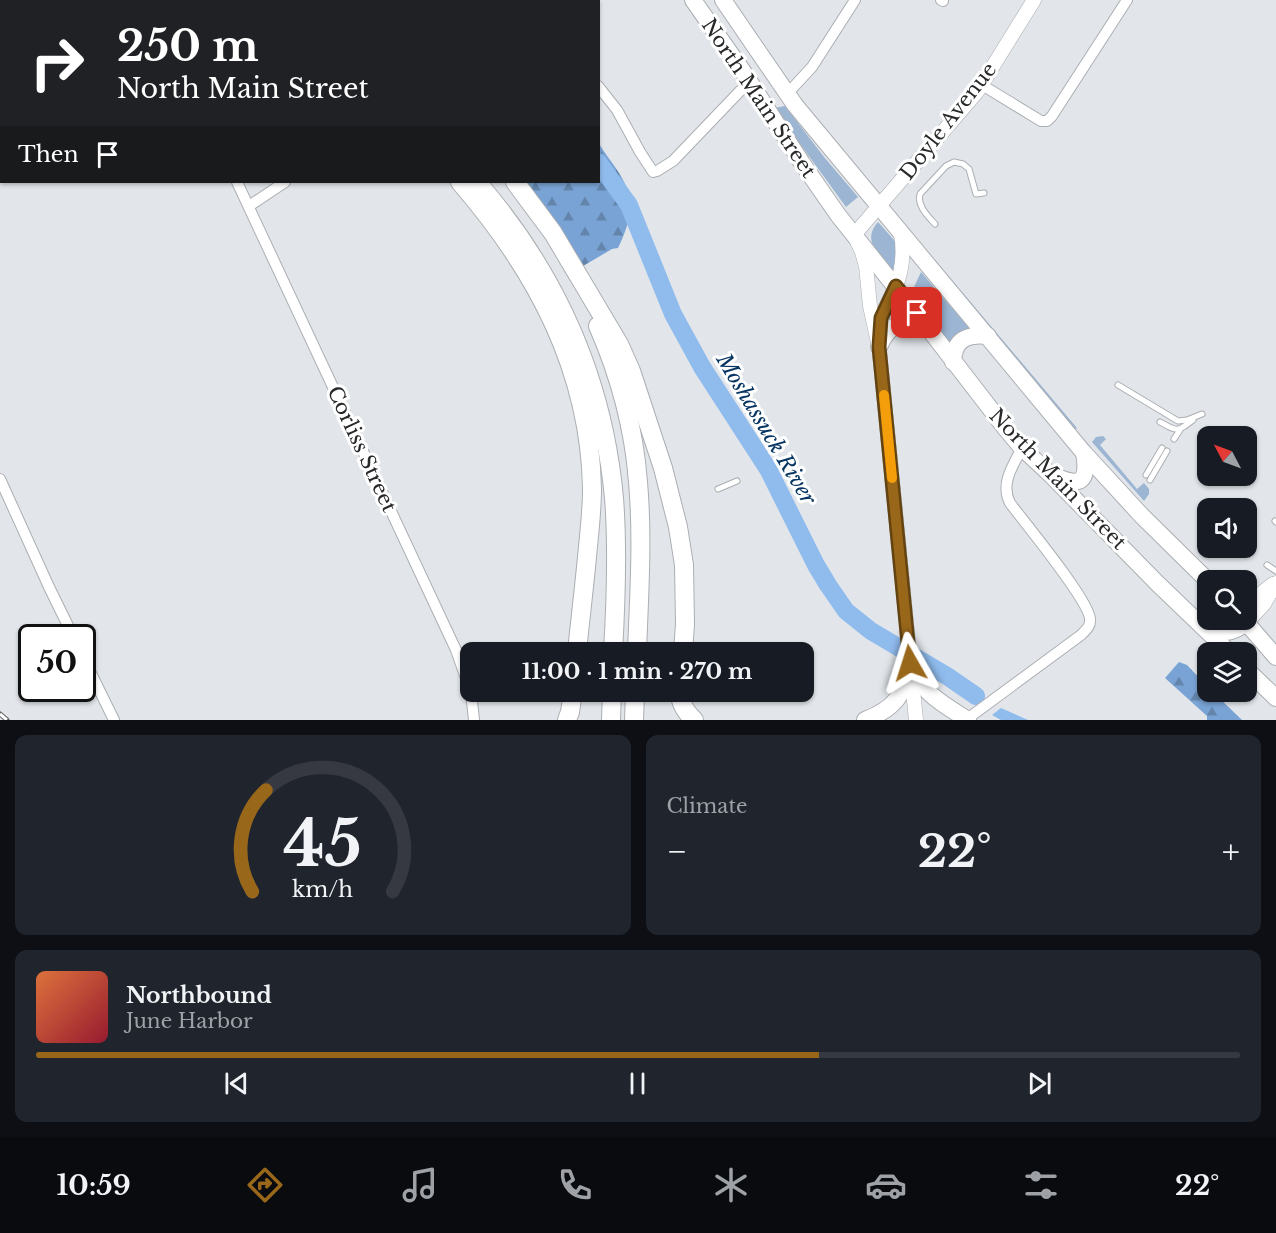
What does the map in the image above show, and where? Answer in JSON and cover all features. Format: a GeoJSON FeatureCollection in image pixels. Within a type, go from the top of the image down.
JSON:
{"type":"FeatureCollection","features":[{"type":"Feature","properties":{"kind":"highway"},"geometry":{"type":"LineString","coordinates":[[461,183],[502,234],[534,285],[561,339],[580,394],[586,426],[592,490],[591,523],[578,642]]}},
{"type":"Feature","properties":{"kind":"highway"},"geometry":{"type":"LineString","coordinates":[[478,183],[521,238],[550,285],[574,335],[592,387],[606,440],[614,505],[616,569],[614,642]]}},
{"type":"Feature","properties":{"kind":"highway"},"geometry":{"type":"LineString","coordinates":[[516,183],[553,233],[619,344],[627,362],[663,468],[678,527],[684,565],[684,642]]}},
{"type":"Feature","properties":{"kind":"highway"},"geometry":{"type":"LineString","coordinates":[[573,266],[603,336],[625,407],[633,444],[640,517],[637,642]]}},
{"type":"Feature","properties":{"kind":"highway"},"geometry":{"type":"LineString","coordinates":[[567,720],[572,702]]}},
{"type":"Feature","properties":{"kind":"highway"},"geometry":{"type":"LineString","coordinates":[[611,718],[612,702]]}},
{"type":"Feature","properties":{"kind":"highway"},"geometry":{"type":"LineString","coordinates":[[634,717],[635,702]]}},
{"type":"Feature","properties":{"kind":"highway"},"geometry":{"type":"LineString","coordinates":[[681,702],[694,720]]}},
{"type":"Feature","properties":{"kind":"main road","name":"North Main Street"},"geometry":{"type":"LineString","coordinates":[[693,0],[751,84],[802,164],[953,362],[1022,447],[1197,622]]}},
{"type":"Feature","properties":{"kind":"main road","name":"North Main Street"},"geometry":{"type":"LineString","coordinates":[[723,0],[787,94],[901,233],[1084,453],[1142,516],[1197,570]]}},
{"type":"Feature","properties":{"kind":"main road","name":"Doyle Avenue"},"geometry":{"type":"LineString","coordinates":[[854,235],[982,85],[1034,0]]}},
{"type":"Feature","properties":{"kind":"main road"},"geometry":{"type":"LineString","coordinates":[[879,347],[881,318],[896,286],[902,263],[901,233]]}},
{"type":"Feature","properties":{"kind":"main road"},"geometry":{"type":"LineString","coordinates":[[854,235],[866,266],[870,306],[879,347],[916,720]]}},
{"type":"Feature","properties":{"kind":"main road"},"geometry":{"type":"LineString","coordinates":[[879,347],[887,332],[899,324],[906,322],[925,324]]}},
{"type":"Feature","properties":{"kind":"main road"},"geometry":{"type":"LineString","coordinates":[[953,362],[956,348],[963,339],[977,335],[988,336]]}},
{"type":"Feature","properties":{"kind":"main road"},"geometry":{"type":"LineString","coordinates":[[1052,475],[1072,483],[1078,481],[1086,471],[1084,453]]}},
{"type":"Feature","properties":{"kind":"main road"},"geometry":{"type":"LineString","coordinates":[[1257,594],[1264,592],[1276,582]]}},
{"type":"Feature","properties":{"kind":"main road"},"geometry":{"type":"LineString","coordinates":[[1257,610],[1264,603],[1276,582]]}},
{"type":"Feature","properties":{"kind":"main road","name":"North Main Street"},"geometry":{"type":"LineString","coordinates":[[1205,630],[1218,642]]}},
{"type":"Feature","properties":{"kind":"main road"},"geometry":{"type":"LineString","coordinates":[[1211,630],[1217,632],[1237,630]]}},
{"type":"Feature","properties":{"kind":"main road"},"geometry":{"type":"LineString","coordinates":[[1254,630],[1274,654]]}},
{"type":"Feature","properties":{"kind":"main road"},"geometry":{"type":"LineString","coordinates":[[910,663],[916,678],[925,689],[968,719]]}},
{"type":"Feature","properties":{"kind":"main road"},"geometry":{"type":"LineString","coordinates":[[865,720],[882,713],[896,701],[905,686],[910,663]]}},
{"type":"Feature","properties":{"kind":"main road"},"geometry":{"type":"LineString","coordinates":[[1257,680],[1276,698]]}},
{"type":"Feature","properties":{"kind":"street"},"geometry":{"type":"LineString","coordinates":[[787,94],[812,68],[855,0]]}},
{"type":"Feature","properties":{"kind":"street"},"geometry":{"type":"LineString","coordinates":[[982,85],[1041,121],[1047,121],[1052,117],[1127,0]]}},
{"type":"Feature","properties":{"kind":"street"},"geometry":{"type":"LineString","coordinates":[[600,89],[617,110],[653,172],[673,161],[740,91],[751,84]]}},
{"type":"Feature","properties":{"kind":"street","name":"Corliss Street"},"geometry":{"type":"LineString","coordinates":[[238,183],[456,650],[468,684],[474,720]]}},
{"type":"Feature","properties":{"kind":"street"},"geometry":{"type":"LineString","coordinates":[[249,206],[284,183]]}},
{"type":"Feature","properties":{"kind":"street"},"geometry":{"type":"LineString","coordinates":[[968,719],[1089,626],[1087,609],[1077,592],[1007,499],[1005,490],[1009,473],[1022,447]]}},
{"type":"Feature","properties":{"kind":"street"},"geometry":{"type":"LineString","coordinates":[[0,479],[67,624]]}},
{"type":"Feature","properties":{"kind":"street"},"geometry":{"type":"LineString","coordinates":[[96,683],[114,720]]}},
{"type":"Feature","properties":{"kind":"lane"},"geometry":{"type":"LineString","coordinates":[[935,224],[920,205],[919,198],[920,194],[946,166],[954,162],[963,164],[969,169],[976,194],[984,193]]}},
{"type":"Feature","properties":{"kind":"lane"},"geometry":{"type":"LineString","coordinates":[[1118,386],[1178,421],[1202,414],[1177,430],[1172,438]]}},
{"type":"Feature","properties":{"kind":"lane"},"geometry":{"type":"LineString","coordinates":[[1160,422],[1177,430]]}},
{"type":"Feature","properties":{"kind":"lane"},"geometry":{"type":"LineString","coordinates":[[1148,478],[1165,449]]}},
{"type":"Feature","properties":{"kind":"lane"},"geometry":{"type":"LineString","coordinates":[[718,489],[737,482]]}},
{"type":"Feature","properties":{"kind":"lane"},"geometry":{"type":"LineString","coordinates":[[1267,565],[1276,571]]}},
{"type":"Feature","properties":{"kind":"shaded area"},"geometry":{"type":"Polygon","coordinates":[[[785,106],[858,197],[846,207],[774,108],[785,106]]]}},
{"type":"Feature","properties":{"kind":"shaded area"},"geometry":{"type":"Polygon","coordinates":[[[878,222],[897,245],[895,274],[879,256],[872,243],[873,229],[878,222]]]}},
{"type":"Feature","properties":{"kind":"shaded area"},"geometry":{"type":"Polygon","coordinates":[[[935,260],[1077,428],[1075,429],[935,260]]]}},
{"type":"Feature","properties":{"kind":"shaded area"},"geometry":{"type":"Polygon","coordinates":[[[921,272],[970,329],[951,346],[909,293],[921,272]]]}},
{"type":"Feature","properties":{"kind":"shaded area"},"geometry":{"type":"Polygon","coordinates":[[[1103,436],[1106,439],[1100,445],[1137,489],[1144,483],[1149,489],[1149,494],[1144,501],[1092,442],[1096,437],[1103,436]]]}},
{"type":"Feature","properties":{"kind":"shaded area"},"geometry":{"type":"Polygon","coordinates":[[[1001,708],[1028,720],[1001,720],[992,715],[1001,708]]]}},
{"type":"Feature","properties":{"kind":"green space"},"geometry":{"type":"Polygon","coordinates":[[[600,145],[621,176],[628,191],[631,203],[630,216],[618,248],[612,249],[578,269],[519,183],[600,183],[600,145]]]}},
{"type":"Feature","properties":{"kind":"green space"},"geometry":{"type":"Polygon","coordinates":[[[1179,662],[1187,665],[1197,676],[1197,702],[1223,702],[1242,720],[1207,720],[1207,716],[1165,678],[1179,662]]]}},
{"type":"Feature","properties":{"kind":"waterway","name":"Moshassuck River"},"geometry":{"type":"LineString","coordinates":[[600,165],[629,205],[673,314],[702,367],[768,469],[816,565],[846,611],[871,631],[976,696]]}},
{"type":"Feature","properties":{"kind":"railway"},"geometry":{"type":"LineString","coordinates":[[0,714],[7,720]]}},
{"type":"Feature","properties":{"kind":"slow traffic"},"geometry":{"type":"LineString","coordinates":[[884,395],[892,478]]}},
{"type":"Feature","properties":{"kind":"route"},"geometry":{"type":"LineString","coordinates":[[910,663],[879,347],[881,318],[896,286],[917,313]]}}]}
